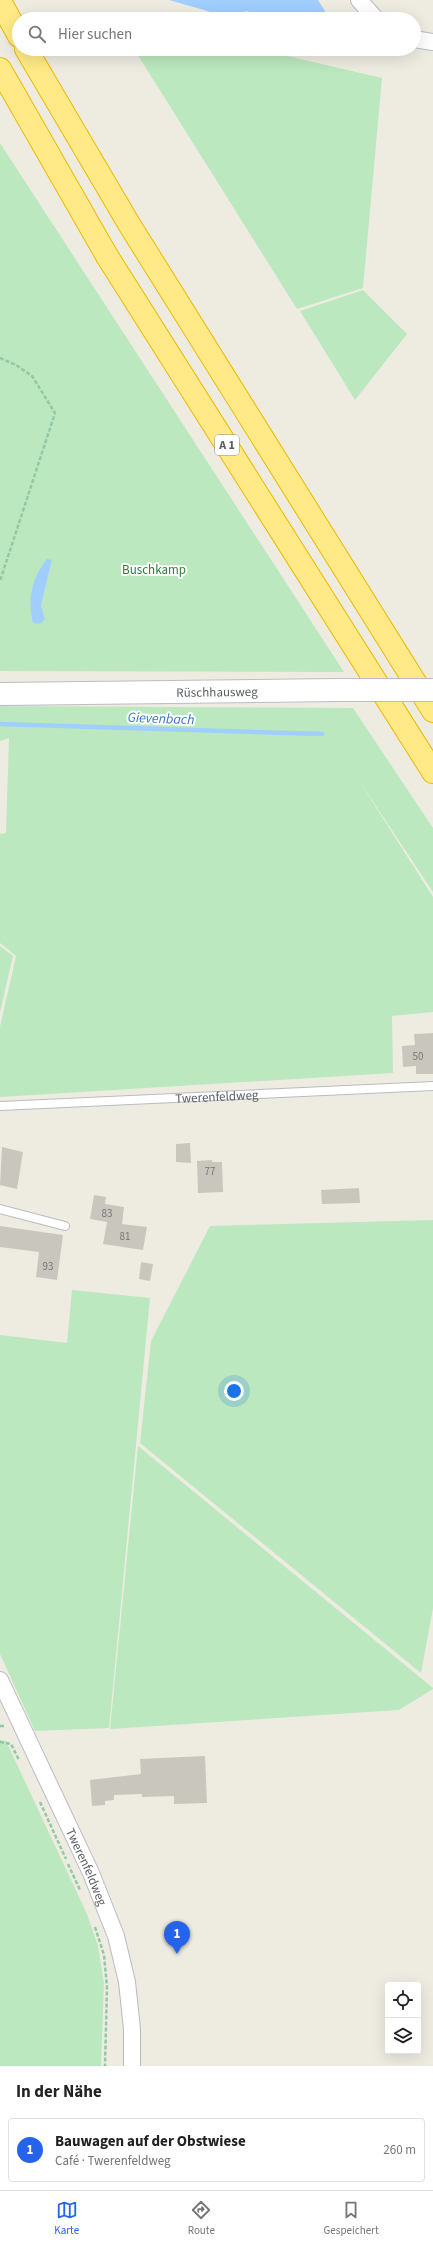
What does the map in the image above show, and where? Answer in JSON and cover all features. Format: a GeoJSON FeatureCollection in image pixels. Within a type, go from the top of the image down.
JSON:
{"type":"FeatureCollection","features":[{"type":"Feature","properties":{"kind":"highway"},"geometry":{"type":"LineString","coordinates":[[0,1],[12,23]]}},
{"type":"Feature","properties":{"kind":"highway","name":"A 1"},"geometry":{"type":"LineString","coordinates":[[30,56],[129,224],[433,711]]}},
{"type":"Feature","properties":{"kind":"highway","name":"A 1"},"geometry":{"type":"LineString","coordinates":[[0,69],[107,256],[433,772]]}},
{"type":"Feature","properties":{"kind":"main road","name":"Rüschhausweg"},"geometry":{"type":"LineString","coordinates":[[0,694],[433,690]]}},
{"type":"Feature","properties":{"kind":"street"},"geometry":{"type":"LineString","coordinates":[[359,0],[370,12]]}},
{"type":"Feature","properties":{"kind":"street"},"geometry":{"type":"LineString","coordinates":[[421,40],[433,42]]}},
{"type":"Feature","properties":{"kind":"street","name":"Twerenfeldweg"},"geometry":{"type":"LineString","coordinates":[[0,1680],[91,1873],[116,1936],[127,1988],[132,2030],[132,2066]]}},
{"type":"Feature","properties":{"kind":"lane","name":"Twerenfeldweg"},"geometry":{"type":"LineString","coordinates":[[0,1106],[433,1086]]}},
{"type":"Feature","properties":{"kind":"lane"},"geometry":{"type":"LineString","coordinates":[[0,1209],[65,1226]]}},
{"type":"Feature","properties":{"kind":"path"},"geometry":{"type":"LineString","coordinates":[[0,358],[16,365],[32,376],[56,413],[0,581]]}},
{"type":"Feature","properties":{"kind":"path"},"geometry":{"type":"LineString","coordinates":[[0,1742],[11,1744],[20,1762]]}},
{"type":"Feature","properties":{"kind":"path"},"geometry":{"type":"LineString","coordinates":[[40,1801],[82,1895]]}},
{"type":"Feature","properties":{"kind":"path"},"geometry":{"type":"LineString","coordinates":[[93,1921],[104,1956],[108,1987],[105,2066]]}},
{"type":"Feature","properties":{"kind":"green space"},"geometry":{"type":"Polygon","coordinates":[[[138,56],[287,56],[382,78],[363,288],[297,309],[138,56]]]}},
{"type":"Feature","properties":{"kind":"green space","name":"Buschkamp"},"geometry":{"type":"Polygon","coordinates":[[[0,143],[344,672],[0,671],[0,143]],[[52,560],[31,595],[45,619],[41,606],[52,560]]]}},
{"type":"Feature","properties":{"kind":"green space"},"geometry":{"type":"Polygon","coordinates":[[[363,290],[407,334],[355,400],[300,311],[363,290]]]}},
{"type":"Feature","properties":{"kind":"green space"},"geometry":{"type":"Polygon","coordinates":[[[0,706],[353,708],[433,828],[433,892],[356,776],[433,897],[433,1012],[392,1016],[393,1073],[0,1097],[0,1027],[16,956],[0,943],[0,834],[6,833],[9,738],[0,741],[0,706]]]}},
{"type":"Feature","properties":{"kind":"green space"},"geometry":{"type":"Polygon","coordinates":[[[0,946],[13,956],[0,1012],[0,946]]]}},
{"type":"Feature","properties":{"kind":"green space"},"geometry":{"type":"Polygon","coordinates":[[[433,1220],[433,1608],[421,1673],[140,1443],[151,1341],[210,1226],[433,1220]]]}},
{"type":"Feature","properties":{"kind":"green space"},"geometry":{"type":"Polygon","coordinates":[[[72,1290],[150,1298],[109,1728],[35,1731],[0,1654],[0,1335],[67,1343],[72,1290]]]}},
{"type":"Feature","properties":{"kind":"green space"},"geometry":{"type":"Polygon","coordinates":[[[138,1446],[433,1689],[399,1710],[110,1729],[138,1446]]]}},
{"type":"Feature","properties":{"kind":"green space"},"geometry":{"type":"Polygon","coordinates":[[[0,1740],[6,1741],[87,1914],[98,1946],[104,1983],[101,2066],[0,2066],[0,1740]]]}},
{"type":"Feature","properties":{"kind":"water"},"geometry":{"type":"Polygon","coordinates":[[[169,0],[318,0],[326,12],[246,11],[211,12],[169,0]]]}},
{"type":"Feature","properties":{"kind":"water"},"geometry":{"type":"Polygon","coordinates":[[[47,559],[52,560],[41,606],[45,619],[40,624],[33,623],[31,614],[32,589],[38,573],[47,559]]]}},
{"type":"Feature","properties":{"kind":"building"},"geometry":{"type":"Polygon","coordinates":[[[433,1033],[433,1074],[416,1074],[416,1066],[403,1067],[402,1046],[415,1045],[414,1034],[433,1033]]]}},
{"type":"Feature","properties":{"kind":"building"},"geometry":{"type":"Polygon","coordinates":[[[190,1143],[191,1163],[176,1162],[176,1144],[190,1143]]]}},
{"type":"Feature","properties":{"kind":"building"},"geometry":{"type":"Polygon","coordinates":[[[2,1147],[23,1152],[17,1189],[0,1185],[2,1147]]]}},
{"type":"Feature","properties":{"kind":"building"},"geometry":{"type":"Polygon","coordinates":[[[212,1160],[212,1162],[222,1162],[223,1192],[198,1193],[197,1161],[212,1160]]]}},
{"type":"Feature","properties":{"kind":"building"},"geometry":{"type":"Polygon","coordinates":[[[359,1188],[360,1203],[322,1204],[321,1190],[359,1188]]]}},
{"type":"Feature","properties":{"kind":"building"},"geometry":{"type":"Polygon","coordinates":[[[94,1195],[106,1197],[105,1204],[124,1207],[122,1224],[147,1227],[143,1250],[103,1244],[107,1222],[90,1219],[94,1195]]]}},
{"type":"Feature","properties":{"kind":"building"},"geometry":{"type":"Polygon","coordinates":[[[0,1226],[63,1235],[57,1280],[36,1277],[39,1252],[0,1247],[0,1226]]]}},
{"type":"Feature","properties":{"kind":"building"},"geometry":{"type":"Polygon","coordinates":[[[141,1262],[153,1264],[150,1281],[139,1279],[141,1262]]]}},
{"type":"Feature","properties":{"kind":"building"},"geometry":{"type":"Polygon","coordinates":[[[205,1756],[207,1803],[174,1804],[174,1796],[142,1797],[142,1794],[114,1795],[114,1800],[105,1801],[105,1805],[92,1806],[90,1780],[141,1774],[140,1759],[205,1756]]]}},
{"type":"Feature","properties":{"kind":"waterway","name":"Gievenbach"},"geometry":{"type":"LineString","coordinates":[[0,724],[322,734]]}},
{"type":"Feature","properties":{"kind":"place","name":"Bauwagen auf der Obstwiese"},"geometry":{"type":"Point","coordinates":[177,1954]}}]}
